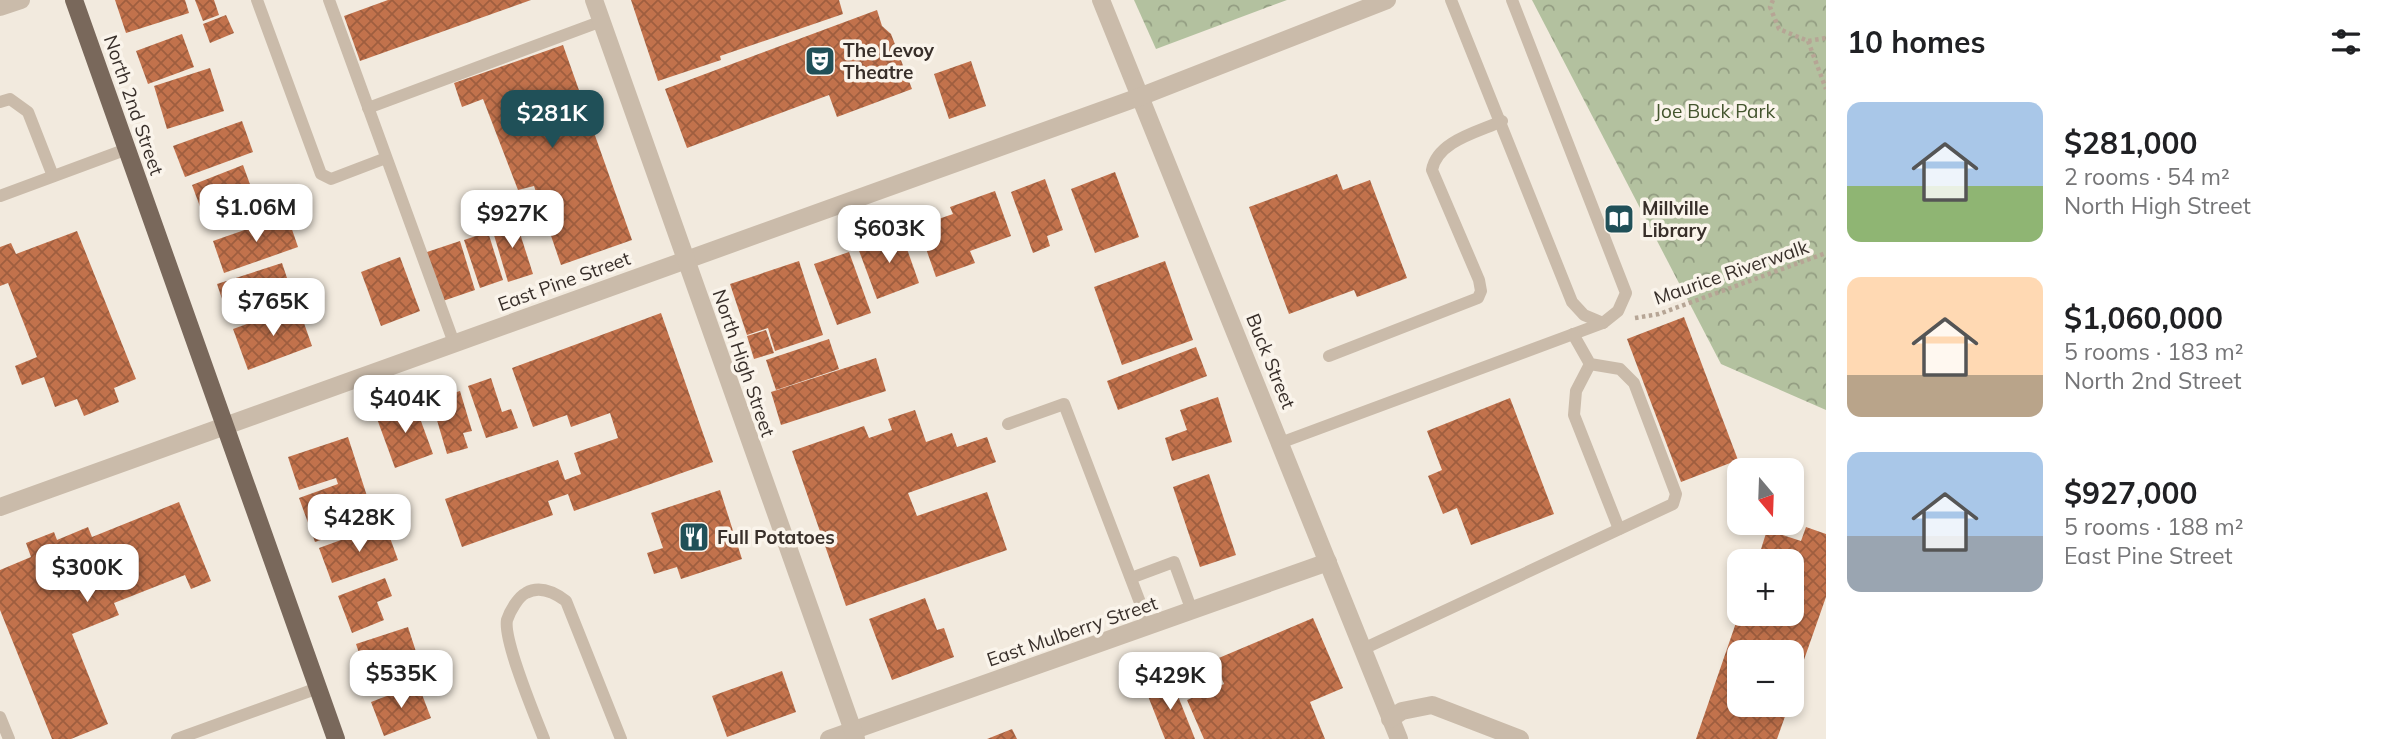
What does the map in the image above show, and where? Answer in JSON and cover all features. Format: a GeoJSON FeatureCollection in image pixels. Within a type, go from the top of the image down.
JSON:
{"type":"FeatureCollection","features":[{"type":"Feature","properties":{"kind":"main road","name":"North 2nd Street"},"geometry":{"type":"LineString","coordinates":[[74,0],[336,739]]}},
{"type":"Feature","properties":{"kind":"street"},"geometry":{"type":"LineString","coordinates":[[0,8],[21,0]]}},
{"type":"Feature","properties":{"kind":"street","name":"North High Street"},"geometry":{"type":"LineString","coordinates":[[594,0],[855,735]]}},
{"type":"Feature","properties":{"kind":"street","name":"Buck Street"},"geometry":{"type":"LineString","coordinates":[[1101,0],[1142,96],[1398,739]]}},
{"type":"Feature","properties":{"kind":"street","name":"East Pine Street"},"geometry":{"type":"LineString","coordinates":[[0,507],[1142,96],[1387,0]]}},
{"type":"Feature","properties":{"kind":"street","name":"East Mulberry Street"},"geometry":{"type":"LineString","coordinates":[[829,739],[855,735],[1328,562]]}},
{"type":"Feature","properties":{"kind":"street"},"geometry":{"type":"LineString","coordinates":[[1390,719],[1402,710],[1432,705],[1520,739]]}},
{"type":"Feature","properties":{"kind":"lane"},"geometry":{"type":"LineString","coordinates":[[257,0],[321,174],[331,178],[386,158]]}},
{"type":"Feature","properties":{"kind":"lane"},"geometry":{"type":"LineString","coordinates":[[329,0],[453,343]]}},
{"type":"Feature","properties":{"kind":"lane"},"geometry":{"type":"LineString","coordinates":[[1451,0],[1502,121],[1572,302],[1584,315],[1603,323]]}},
{"type":"Feature","properties":{"kind":"lane"},"geometry":{"type":"LineString","coordinates":[[1280,443],[1603,323],[1618,311],[1626,293],[1512,0]]}},
{"type":"Feature","properties":{"kind":"lane"},"geometry":{"type":"LineString","coordinates":[[368,108],[601,21]]}},
{"type":"Feature","properties":{"kind":"lane"},"geometry":{"type":"LineString","coordinates":[[0,102],[10,99],[28,112],[54,176]]}},
{"type":"Feature","properties":{"kind":"lane"},"geometry":{"type":"LineString","coordinates":[[1329,356],[1478,298],[1481,290],[1479,280],[1432,170],[1434,160],[1444,148],[1502,121]]}},
{"type":"Feature","properties":{"kind":"lane"},"geometry":{"type":"LineString","coordinates":[[0,196],[127,149]]}},
{"type":"Feature","properties":{"kind":"lane"},"geometry":{"type":"LineString","coordinates":[[1573,334],[1590,364]]}},
{"type":"Feature","properties":{"kind":"lane"},"geometry":{"type":"LineString","coordinates":[[1590,364],[1576,391],[1574,415],[1619,529]]}},
{"type":"Feature","properties":{"kind":"lane"},"geometry":{"type":"LineString","coordinates":[[1363,649],[1672,504],[1675,494],[1634,383],[1620,369],[1590,364]]}},
{"type":"Feature","properties":{"kind":"lane"},"geometry":{"type":"LineString","coordinates":[[1008,424],[1064,404],[1149,626]]}},
{"type":"Feature","properties":{"kind":"lane"},"geometry":{"type":"LineString","coordinates":[[1131,578],[1174,562],[1192,611]]}},
{"type":"Feature","properties":{"kind":"lane"},"geometry":{"type":"LineString","coordinates":[[544,739],[511,647],[507,621],[517,601],[526,593],[539,589],[553,591],[566,601],[621,739]]}},
{"type":"Feature","properties":{"kind":"lane"},"geometry":{"type":"LineString","coordinates":[[177,739],[318,688]]}},
{"type":"Feature","properties":{"kind":"lane"},"geometry":{"type":"LineString","coordinates":[[0,717],[9,739]]}},
{"type":"Feature","properties":{"kind":"path"},"geometry":{"type":"LineString","coordinates":[[1773,0],[1770,7],[1779,29],[1808,41],[1826,38]]}},
{"type":"Feature","properties":{"kind":"path"},"geometry":{"type":"LineString","coordinates":[[1808,41],[1826,89]]}},
{"type":"Feature","properties":{"kind":"path","name":"Maurice Riverwalk"},"geometry":{"type":"LineString","coordinates":[[1603,323],[1659,314],[1826,253]]}},
{"type":"Feature","properties":{"kind":"green space"},"geometry":{"type":"Polygon","coordinates":[[[1134,0],[1287,0],[1156,49],[1134,0]]]}},
{"type":"Feature","properties":{"kind":"green space","name":"Joe Buck Park"},"geometry":{"type":"Polygon","coordinates":[[[1532,0],[1826,0],[1826,410],[1721,364],[1532,0]]]}},
{"type":"Feature","properties":{"kind":"building"},"geometry":{"type":"Polygon","coordinates":[[[115,0],[185,0],[189,13],[126,33],[115,0]]]}},
{"type":"Feature","properties":{"kind":"building"},"geometry":{"type":"Polygon","coordinates":[[[195,0],[214,0],[219,15],[203,21],[195,0]]]}},
{"type":"Feature","properties":{"kind":"building"},"geometry":{"type":"Polygon","coordinates":[[[388,0],[531,0],[360,61],[344,16],[388,0]]]}},
{"type":"Feature","properties":{"kind":"building"},"geometry":{"type":"Polygon","coordinates":[[[631,0],[839,0],[843,14],[720,56],[721,60],[658,81],[631,0]]]}},
{"type":"Feature","properties":{"kind":"building","name":"The Levoy Theatre"},"geometry":{"type":"Polygon","coordinates":[[[877,10],[882,26],[891,34],[912,89],[837,117],[829,95],[687,148],[665,89],[877,10]]]}},
{"type":"Feature","properties":{"kind":"building"},"geometry":{"type":"Polygon","coordinates":[[[226,15],[234,33],[210,43],[203,24],[226,15]]]}},
{"type":"Feature","properties":{"kind":"building"},"geometry":{"type":"Polygon","coordinates":[[[182,34],[194,67],[148,84],[136,51],[182,34]]]}},
{"type":"Feature","properties":{"kind":"building"},"geometry":{"type":"Polygon","coordinates":[[[563,45],[632,240],[561,265],[534,186],[518,190],[483,99],[462,107],[454,83],[563,45]]]}},
{"type":"Feature","properties":{"kind":"building"},"geometry":{"type":"Polygon","coordinates":[[[971,61],[986,106],[949,119],[934,74],[971,61]]]}},
{"type":"Feature","properties":{"kind":"building"},"geometry":{"type":"Polygon","coordinates":[[[210,68],[224,111],[167,129],[154,86],[210,68]]]}},
{"type":"Feature","properties":{"kind":"building"},"geometry":{"type":"Polygon","coordinates":[[[242,121],[253,152],[185,177],[173,146],[242,121]]]}},
{"type":"Feature","properties":{"kind":"building"},"geometry":{"type":"Polygon","coordinates":[[[243,165],[256,201],[205,220],[192,185],[243,165]]]}},
{"type":"Feature","properties":{"kind":"building"},"geometry":{"type":"Polygon","coordinates":[[[1115,172],[1139,237],[1095,253],[1071,189],[1115,172]]]}},
{"type":"Feature","properties":{"kind":"building"},"geometry":{"type":"Polygon","coordinates":[[[1337,174],[1343,190],[1370,180],[1407,278],[1357,297],[1354,290],[1289,314],[1249,207],[1337,174]]]}},
{"type":"Feature","properties":{"kind":"building"},"geometry":{"type":"Polygon","coordinates":[[[1045,179],[1063,230],[1047,236],[1050,246],[1033,253],[1011,192],[1045,179]]]}},
{"type":"Feature","properties":{"kind":"building"},"geometry":{"type":"Polygon","coordinates":[[[995,191],[1011,236],[970,251],[975,263],[936,277],[918,226],[953,214],[950,207],[995,191]]]}},
{"type":"Feature","properties":{"kind":"building"},"geometry":{"type":"Polygon","coordinates":[[[287,215],[298,247],[224,273],[213,241],[287,215]]]}},
{"type":"Feature","properties":{"kind":"building"},"geometry":{"type":"Polygon","coordinates":[[[515,218],[533,274],[508,282],[491,225],[515,218]]]}},
{"type":"Feature","properties":{"kind":"building"},"geometry":{"type":"Polygon","coordinates":[[[77,231],[136,379],[114,388],[119,402],[84,416],[77,399],[55,407],[44,377],[22,385],[15,366],[37,357],[8,283],[0,286],[0,247],[11,243],[16,254],[77,231]]]}},
{"type":"Feature","properties":{"kind":"building"},"geometry":{"type":"Polygon","coordinates":[[[488,232],[503,280],[480,288],[464,240],[488,232]]]}},
{"type":"Feature","properties":{"kind":"building"},"geometry":{"type":"Polygon","coordinates":[[[901,232],[919,283],[877,299],[858,248],[901,232]]]}},
{"type":"Feature","properties":{"kind":"building"},"geometry":{"type":"Polygon","coordinates":[[[460,241],[475,290],[437,303],[421,254],[460,241]]]}},
{"type":"Feature","properties":{"kind":"building"},"geometry":{"type":"Polygon","coordinates":[[[849,252],[871,313],[837,325],[814,264],[849,252]]]}},
{"type":"Feature","properties":{"kind":"building"},"geometry":{"type":"Polygon","coordinates":[[[400,257],[420,311],[381,326],[361,272],[400,257]]]}},
{"type":"Feature","properties":{"kind":"building"},"geometry":{"type":"Polygon","coordinates":[[[799,261],[823,335],[775,351],[768,328],[747,335],[730,284],[799,261]]]}},
{"type":"Feature","properties":{"kind":"building"},"geometry":{"type":"Polygon","coordinates":[[[1165,261],[1193,340],[1122,365],[1094,287],[1165,261]]]}},
{"type":"Feature","properties":{"kind":"building"},"geometry":{"type":"Polygon","coordinates":[[[282,263],[294,299],[229,320],[217,284],[282,263]]]}},
{"type":"Feature","properties":{"kind":"building"},"geometry":{"type":"Polygon","coordinates":[[[298,306],[312,346],[248,370],[233,329],[298,306]]]}},
{"type":"Feature","properties":{"kind":"building"},"geometry":{"type":"Polygon","coordinates":[[[661,313],[713,462],[574,511],[568,494],[548,501],[553,515],[462,547],[445,499],[558,460],[565,480],[581,474],[574,453],[618,438],[610,413],[571,427],[567,415],[533,427],[512,368],[661,313]]]}},
{"type":"Feature","properties":{"kind":"building"},"geometry":{"type":"Polygon","coordinates":[[[1684,317],[1737,458],[1727,458],[1727,464],[1681,482],[1627,339],[1684,317]]]}},
{"type":"Feature","properties":{"kind":"building"},"geometry":{"type":"Polygon","coordinates":[[[766,330],[774,353],[754,359],[747,336],[766,330]]]}},
{"type":"Feature","properties":{"kind":"building"},"geometry":{"type":"Polygon","coordinates":[[[829,339],[839,369],[776,390],[766,360],[829,339]]]}},
{"type":"Feature","properties":{"kind":"building"},"geometry":{"type":"Polygon","coordinates":[[[1196,347],[1207,376],[1118,410],[1107,381],[1196,347]]]}},
{"type":"Feature","properties":{"kind":"building"},"geometry":{"type":"Polygon","coordinates":[[[876,358],[886,391],[781,425],[771,392],[876,358]]]}},
{"type":"Feature","properties":{"kind":"building"},"geometry":{"type":"Polygon","coordinates":[[[491,378],[502,412],[511,409],[518,428],[486,438],[468,386],[491,378]]]}},
{"type":"Feature","properties":{"kind":"building"},"geometry":{"type":"Polygon","coordinates":[[[460,391],[472,431],[463,433],[468,448],[447,454],[431,400],[460,391]]]}},
{"type":"Feature","properties":{"kind":"building"},"geometry":{"type":"Polygon","coordinates":[[[1218,397],[1232,442],[1172,461],[1165,438],[1187,430],[1180,410],[1218,397]]]}},
{"type":"Feature","properties":{"kind":"building"},"geometry":{"type":"Polygon","coordinates":[[[1510,398],[1554,514],[1471,545],[1457,508],[1443,514],[1428,476],[1442,470],[1427,431],[1510,398]]]}},
{"type":"Feature","properties":{"kind":"building"},"geometry":{"type":"Polygon","coordinates":[[[414,402],[433,454],[395,468],[376,416],[414,402]]]}},
{"type":"Feature","properties":{"kind":"building"},"geometry":{"type":"Polygon","coordinates":[[[915,410],[926,442],[952,433],[957,447],[987,437],[996,462],[908,493],[917,516],[987,492],[1007,550],[846,606],[792,451],[864,426],[869,438],[892,430],[888,419],[915,410]]]}},
{"type":"Feature","properties":{"kind":"building"},"geometry":{"type":"Polygon","coordinates":[[[348,437],[375,521],[315,542],[299,498],[338,484],[336,478],[299,490],[288,457],[348,437]]]}},
{"type":"Feature","properties":{"kind":"building"},"geometry":{"type":"Polygon","coordinates":[[[1209,474],[1236,555],[1200,567],[1173,487],[1209,474]]]}},
{"type":"Feature","properties":{"kind":"building"},"geometry":{"type":"Polygon","coordinates":[[[720,490],[742,559],[681,579],[677,567],[654,574],[647,553],[663,548],[651,513],[720,490]]]}},
{"type":"Feature","properties":{"kind":"building"},"geometry":{"type":"Polygon","coordinates":[[[179,502],[211,581],[191,589],[185,575],[114,603],[119,615],[72,634],[108,724],[71,739],[52,739],[0,610],[0,570],[31,557],[26,543],[54,532],[57,540],[88,527],[92,537],[179,502]]]}},
{"type":"Feature","properties":{"kind":"building"},"geometry":{"type":"Polygon","coordinates":[[[385,524],[398,560],[332,583],[319,548],[385,524]]]}},
{"type":"Feature","properties":{"kind":"building"},"geometry":{"type":"Polygon","coordinates":[[[1806,527],[1826,534],[1826,597],[1804,660],[1804,640],[1730,640],[1735,626],[1804,626],[1804,549],[1761,549],[1765,536],[1786,536],[1801,541],[1806,527]]]}},
{"type":"Feature","properties":{"kind":"building"},"geometry":{"type":"Polygon","coordinates":[[[385,578],[392,596],[377,602],[384,620],[352,633],[338,596],[385,578]]]}},
{"type":"Feature","properties":{"kind":"building"},"geometry":{"type":"Polygon","coordinates":[[[925,598],[937,630],[944,628],[954,657],[892,680],[869,619],[925,598]]]}},
{"type":"Feature","properties":{"kind":"building"},"geometry":{"type":"Polygon","coordinates":[[[1313,618],[1343,688],[1310,702],[1325,739],[1204,739],[1187,700],[1224,684],[1214,660],[1313,618]]]}},
{"type":"Feature","properties":{"kind":"building"},"geometry":{"type":"Polygon","coordinates":[[[408,627],[420,664],[402,669],[404,678],[371,689],[356,644],[408,627]]]}},
{"type":"Feature","properties":{"kind":"building"},"geometry":{"type":"Polygon","coordinates":[[[1727,649],[1727,717],[1785,717],[1777,739],[1696,739],[1727,649]]]}},
{"type":"Feature","properties":{"kind":"building"},"geometry":{"type":"Polygon","coordinates":[[[782,671],[796,712],[727,737],[712,696],[782,671]]]}},
{"type":"Feature","properties":{"kind":"building"},"geometry":{"type":"Polygon","coordinates":[[[1172,681],[1195,739],[1165,739],[1146,691],[1172,681]]]}},
{"type":"Feature","properties":{"kind":"building"},"geometry":{"type":"Polygon","coordinates":[[[418,684],[431,718],[384,736],[371,702],[418,684]]]}},
{"type":"Feature","properties":{"kind":"building"},"geometry":{"type":"Polygon","coordinates":[[[1012,729],[1017,739],[987,739],[1012,729]]]}},
{"type":"Feature","properties":{"kind":"place","name":"The Levoy Theatre"},"geometry":{"type":"Point","coordinates":[820,61]}},
{"type":"Feature","properties":{"kind":"place","name":"Millville Library"},"geometry":{"type":"Point","coordinates":[1619,219]}},
{"type":"Feature","properties":{"kind":"place","name":"Full Potatoes"},"geometry":{"type":"Point","coordinates":[694,537]}}]}
